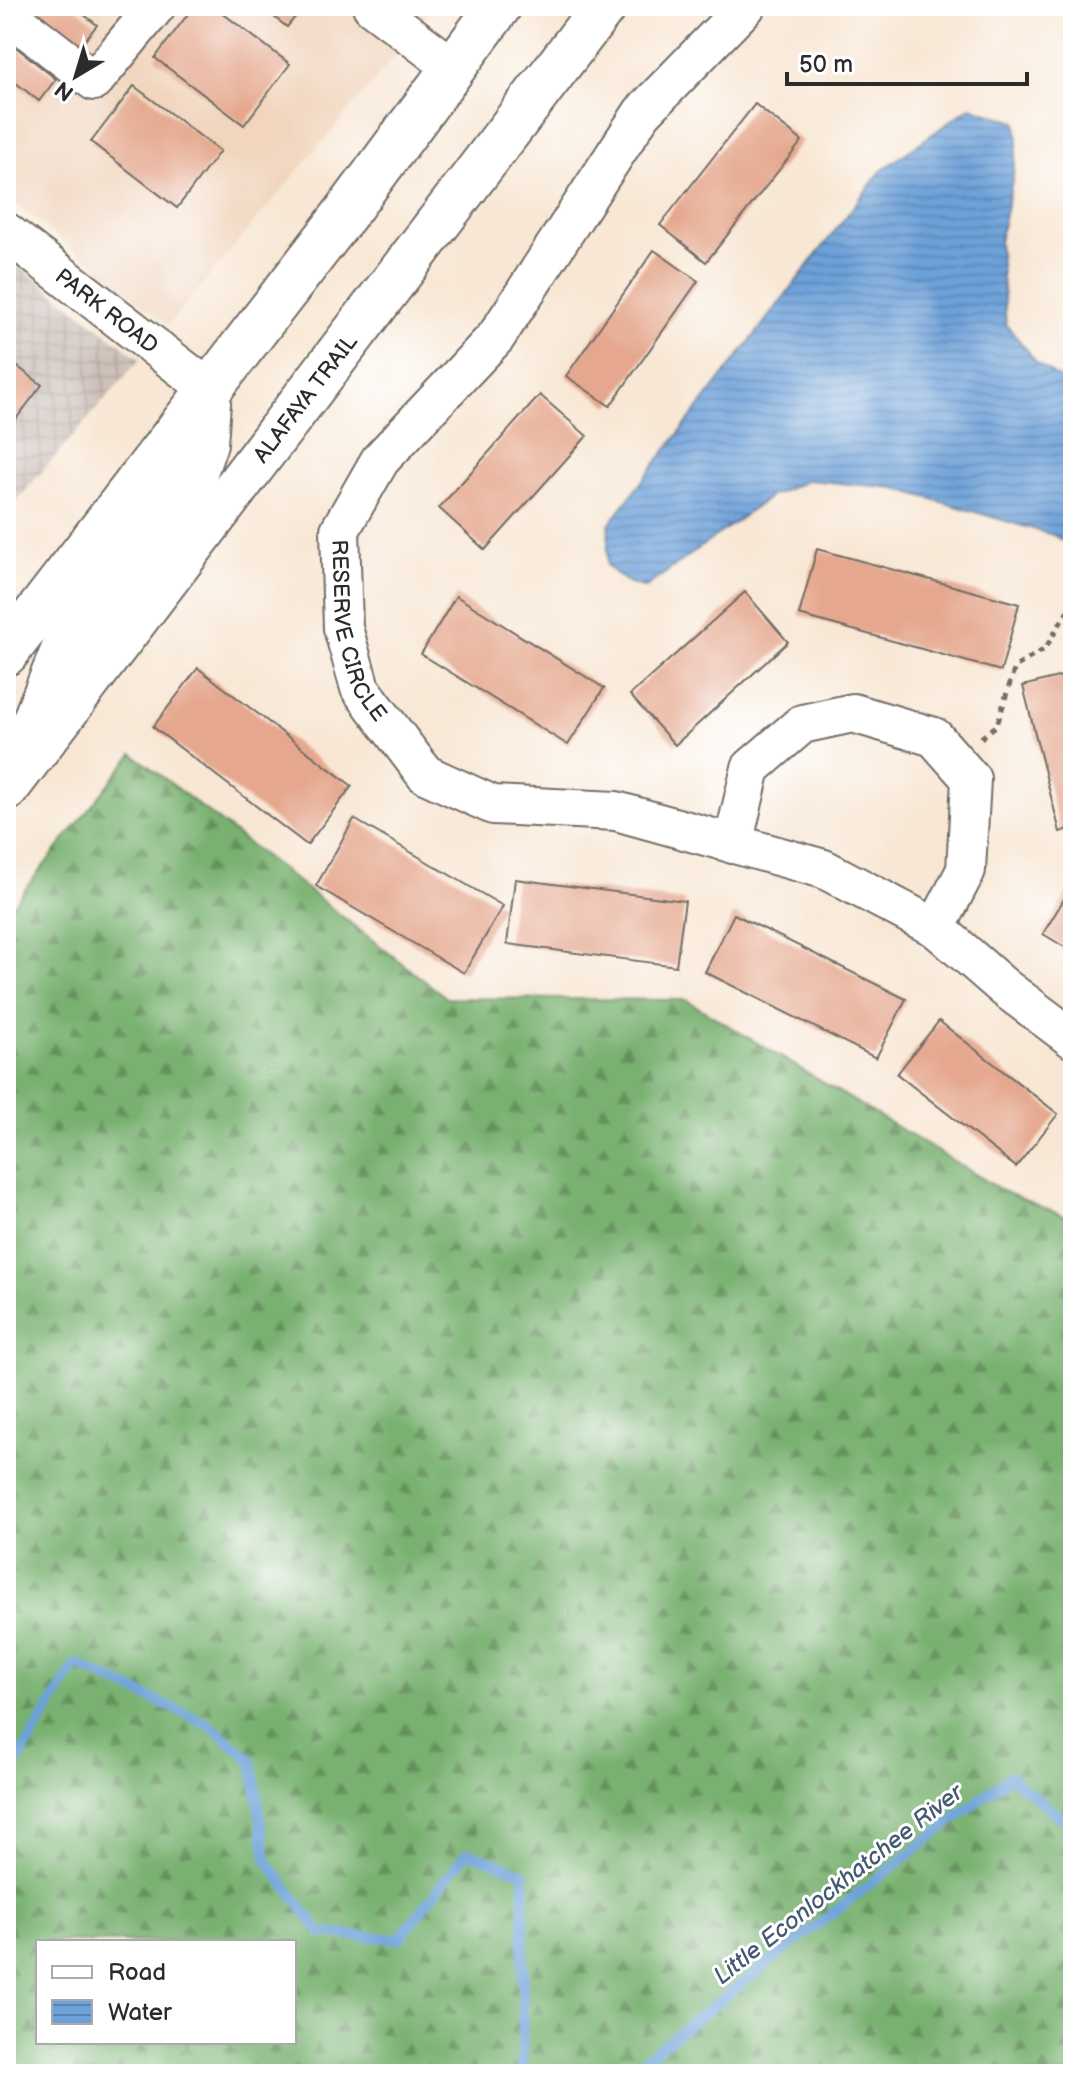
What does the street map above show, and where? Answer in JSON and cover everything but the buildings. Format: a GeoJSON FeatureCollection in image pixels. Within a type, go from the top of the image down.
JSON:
{"type":"FeatureCollection","features":[{"type":"Feature","properties":{"kind":"main road"},"geometry":{"type":"LineString","coordinates":[[6,653],[499,6]]}},
{"type":"Feature","properties":{"kind":"main road","name":"ALAFAYA TRAIL"},"geometry":{"type":"LineString","coordinates":[[7,788],[604,6]]}},
{"type":"Feature","properties":{"kind":"main road"},"geometry":{"type":"LineString","coordinates":[[7,788],[65,646],[194,475],[205,443],[209,389]]}},
{"type":"Feature","properties":{"kind":"street"},"geometry":{"type":"LineString","coordinates":[[6,13],[94,81],[156,6]]}},
{"type":"Feature","properties":{"kind":"street"},"geometry":{"type":"LineString","coordinates":[[372,6],[454,68]]}},
{"type":"Feature","properties":{"kind":"street","name":"RESERVE CIRCLE"},"geometry":{"type":"LineString","coordinates":[[746,6],[642,113],[496,337],[380,460],[340,530],[343,628],[360,688],[425,774],[493,805],[616,811],[824,869],[936,928],[1005,988],[1073,1039]]}},
{"type":"Feature","properties":{"kind":"street","name":"PARK ROAD"},"geometry":{"type":"LineString","coordinates":[[6,232],[209,389]]}},
{"type":"Feature","properties":{"kind":"street"},"geometry":{"type":"LineString","coordinates":[[733,844],[751,768],[802,724],[853,713],[934,737],[971,779],[966,870],[936,928]]}},
{"type":"Feature","properties":{"kind":"path"},"geometry":{"type":"LineString","coordinates":[[954,761],[997,725],[1015,667],[1045,649],[1073,602]]}},
{"type":"Feature","properties":{"kind":"shaded area"},"geometry":{"type":"Polygon","coordinates":[[[6,6],[437,6],[168,325],[6,196],[6,6]]]}},
{"type":"Feature","properties":{"kind":"shaded area"},"geometry":{"type":"Polygon","coordinates":[[[6,256],[140,359],[6,513],[6,256]]]}},
{"type":"Feature","properties":{"kind":"green space"},"geometry":{"type":"Polygon","coordinates":[[[133,754],[447,998],[686,1000],[1005,1192],[1073,1220],[1073,2074],[6,2074],[6,913],[133,754]]]}},
{"type":"Feature","properties":{"kind":"water"},"geometry":{"type":"Polygon","coordinates":[[[970,107],[1016,122],[1018,140],[999,242],[1006,324],[1037,363],[1073,388],[1073,548],[1053,535],[895,488],[808,480],[771,496],[646,587],[620,577],[607,565],[609,524],[881,171],[970,107]]]}},
{"type":"Feature","properties":{"kind":"waterway","name":"Little Econlockhatchee River"},"geometry":{"type":"LineString","coordinates":[[6,1780],[76,1664],[210,1725],[252,1761],[267,1861],[321,1933],[399,1939],[467,1852],[524,1873],[522,2074]]}},
{"type":"Feature","properties":{"kind":"waterway","name":"Little Econlockhatchee River"},"geometry":{"type":"LineString","coordinates":[[625,2074],[1010,1776],[1073,1828]]}}]}
